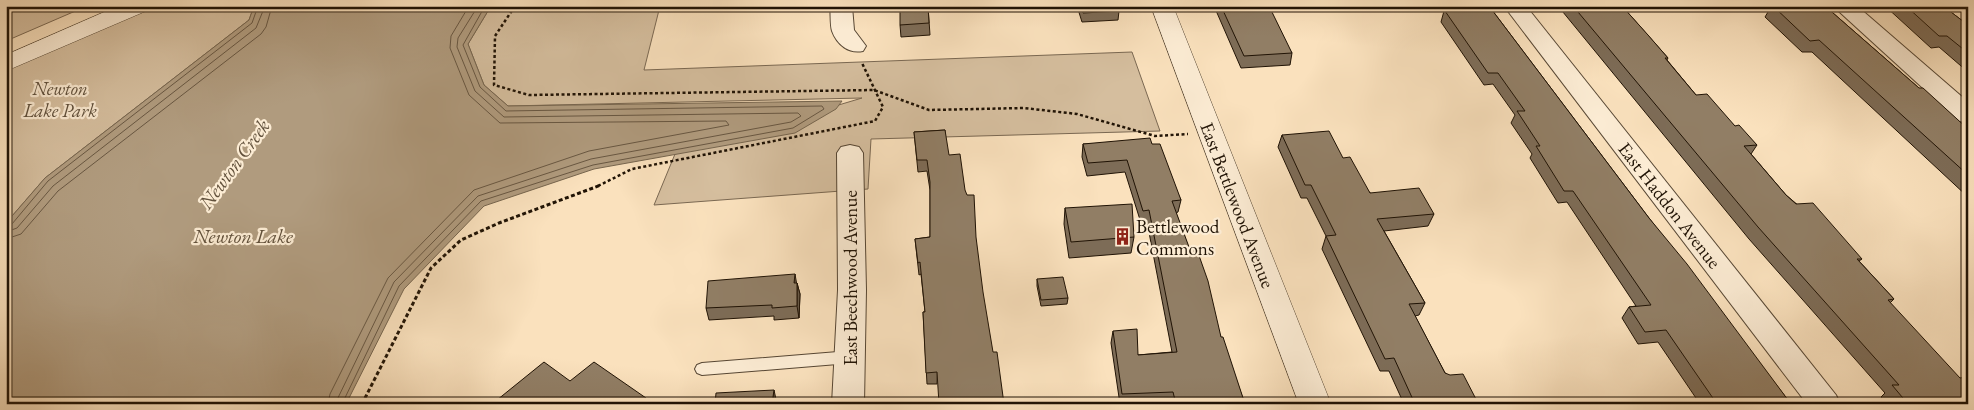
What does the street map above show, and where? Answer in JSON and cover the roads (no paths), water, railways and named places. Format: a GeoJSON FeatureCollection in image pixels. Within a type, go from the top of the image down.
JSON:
{"type":"FeatureCollection","features":[{"type":"Feature","properties":{"kind":"street"},"geometry":{"type":"LineString","coordinates":[[6,64],[138,6]]}},
{"type":"Feature","properties":{"kind":"street"},"geometry":{"type":"LineString","coordinates":[[841,6],[843,31],[855,46]]}},
{"type":"Feature","properties":{"kind":"street","name":"East Bettlewood Avenue"},"geometry":{"type":"LineString","coordinates":[[1162,6],[1315,404]]}},
{"type":"Feature","properties":{"kind":"street","name":"East Haddon Avenue"},"geometry":{"type":"LineString","coordinates":[[1515,6],[1825,404]]}},
{"type":"Feature","properties":{"kind":"street"},"geometry":{"type":"LineString","coordinates":[[1844,6],[1968,114]]}},
{"type":"Feature","properties":{"kind":"street","name":"East Beechwood Avenue"},"geometry":{"type":"LineString","coordinates":[[848,404],[852,290],[850,153]]}},
{"type":"Feature","properties":{"kind":"lane"},"geometry":{"type":"LineString","coordinates":[[702,369],[850,357]]}},
{"type":"Feature","properties":{"kind":"water","name":"Newton Lake"},"geometry":{"type":"Polygon","coordinates":[[[254,6],[491,6],[468,44],[484,85],[508,106],[842,101],[836,109],[795,133],[594,169],[484,206],[404,289],[346,404],[6,404],[6,223],[45,178],[249,20],[254,6]]]}},
{"type":"Feature","properties":{"kind":"place","name":"Bettlewood Commons"},"geometry":{"type":"Point","coordinates":[1122,237]}},
{"type":"Feature","properties":{"kind":"park label","name":"Newton Lake Park"},"geometry":{"type":"Point","coordinates":[60,99]}},
{"type":"Feature","properties":{"kind":"water label","name":"Newton Creek"},"geometry":{"type":"Point","coordinates":[234,164]}}]}
